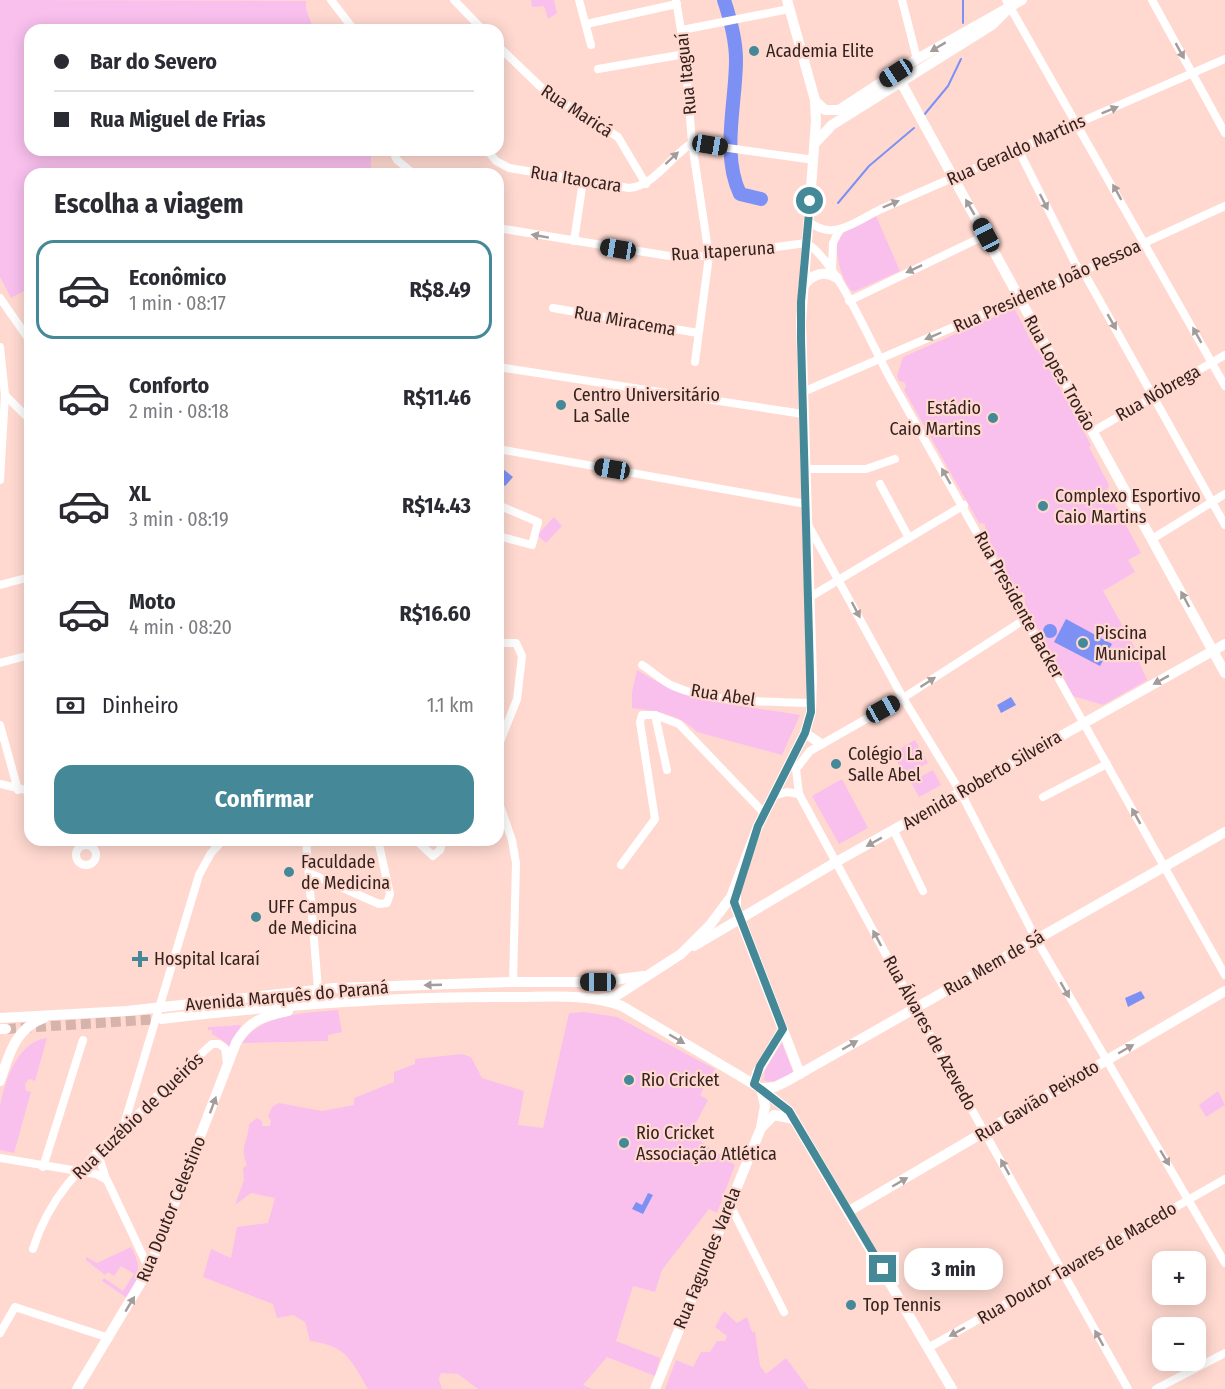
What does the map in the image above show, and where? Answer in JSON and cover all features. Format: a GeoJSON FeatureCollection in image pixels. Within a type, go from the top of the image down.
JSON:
{"type":"FeatureCollection","features":[{"type":"Feature","properties":{"kind":"main road"},"geometry":{"type":"LineString","coordinates":[[898,77],[917,59],[1008,5],[1022,0]]}},
{"type":"Feature","properties":{"kind":"main road"},"geometry":{"type":"LineString","coordinates":[[788,4],[815,101],[816,142],[803,287],[803,414],[810,597],[811,703],[805,733],[764,813],[736,888],[734,902],[800,1074]]}},
{"type":"Feature","properties":{"kind":"main road"},"geometry":{"type":"LineString","coordinates":[[816,142],[824,131],[867,97],[898,77],[992,25],[1008,5]]}},
{"type":"Feature","properties":{"kind":"main road","name":"Rua Lopes Trovão"},"geometry":{"type":"LineString","coordinates":[[898,77],[1225,673]]}},
{"type":"Feature","properties":{"kind":"main road"},"geometry":{"type":"LineString","coordinates":[[815,101],[825,110],[833,112],[867,97]]}},
{"type":"Feature","properties":{"kind":"main road"},"geometry":{"type":"LineString","coordinates":[[803,287],[812,277],[820,273],[837,278]]}},
{"type":"Feature","properties":{"kind":"main road","name":"Avenida Roberto Silveira"},"geometry":{"type":"LineString","coordinates":[[681,954],[836,862],[1225,644]]}},
{"type":"Feature","properties":{"kind":"main road"},"geometry":{"type":"LineString","coordinates":[[805,733],[821,744]]}},
{"type":"Feature","properties":{"kind":"main road","name":"Rua Mem de Sá"},"geometry":{"type":"LineString","coordinates":[[757,1086],[775,1087],[800,1074],[1225,832]]}},
{"type":"Feature","properties":{"kind":"main road"},"geometry":{"type":"LineString","coordinates":[[601,999],[616,996],[681,954],[710,925],[736,888]]}},
{"type":"Feature","properties":{"kind":"main road","name":"Avenida Marquês do Paraná"},"geometry":{"type":"LineString","coordinates":[[160,1013],[318,989],[513,982],[598,982],[646,975]]}},
{"type":"Feature","properties":{"kind":"main road","name":"Rua Gavião Peixoto"},"geometry":{"type":"LineString","coordinates":[[849,1211],[1225,991]]}},
{"type":"Feature","properties":{"kind":"main road","name":"Avenida Marquês do Paraná"},"geometry":{"type":"LineString","coordinates":[[0,1017],[230,1011],[339,1002],[486,997],[601,999],[622,1006],[757,1086],[785,1107],[849,1211],[952,1389]]}},
{"type":"Feature","properties":{"kind":"main road","name":"Rua Doutor Celestino"},"geometry":{"type":"LineString","coordinates":[[77,1389],[149,1269],[243,1029],[269,1015],[339,1002]]}},
{"type":"Feature","properties":{"kind":"main road"},"geometry":{"type":"LineString","coordinates":[[0,1081],[9,1053],[21,1032],[31,1024],[50,1016]]}},
{"type":"Feature","properties":{"kind":"main road"},"geometry":{"type":"LineString","coordinates":[[757,1086],[760,1066],[783,1029]]}},
{"type":"Feature","properties":{"kind":"main road"},"geometry":{"type":"LineString","coordinates":[[0,1064],[0,1072]]}},
{"type":"Feature","properties":{"kind":"main road","name":"Rua Fagundes Varela"},"geometry":{"type":"LineString","coordinates":[[655,1389],[761,1128],[765,1106],[757,1086]]}},
{"type":"Feature","properties":{"kind":"main road"},"geometry":{"type":"LineString","coordinates":[[761,1128],[774,1116],[794,1119]]}},
{"type":"Feature","properties":{"kind":"street"},"geometry":{"type":"LineString","coordinates":[[331,0],[349,24]]}},
{"type":"Feature","properties":{"kind":"street"},"geometry":{"type":"LineString","coordinates":[[454,0],[477,24]]}},
{"type":"Feature","properties":{"kind":"street"},"geometry":{"type":"LineString","coordinates":[[579,0],[591,45]]}},
{"type":"Feature","properties":{"kind":"street"},"geometry":{"type":"LineString","coordinates":[[902,0],[917,59]]}},
{"type":"Feature","properties":{"kind":"street"},"geometry":{"type":"LineString","coordinates":[[1152,0],[1225,133]]}},
{"type":"Feature","properties":{"kind":"street"},"geometry":{"type":"LineString","coordinates":[[586,24],[677,2]]}},
{"type":"Feature","properties":{"kind":"street","name":"Rua Itaguaí"},"geometry":{"type":"LineString","coordinates":[[677,2],[685,54],[692,143],[709,256],[695,362]]}},
{"type":"Feature","properties":{"kind":"street"},"geometry":{"type":"LineString","coordinates":[[682,30],[732,20],[788,4]]}},
{"type":"Feature","properties":{"kind":"street"},"geometry":{"type":"LineString","coordinates":[[1008,5],[1078,123],[1225,386]]}},
{"type":"Feature","properties":{"kind":"street","name":"Rua Maricá"},"geometry":{"type":"LineString","coordinates":[[504,52],[546,92],[618,138],[646,184]]}},
{"type":"Feature","properties":{"kind":"street"},"geometry":{"type":"LineString","coordinates":[[597,69],[685,54]]}},
{"type":"Feature","properties":{"kind":"street","name":"Rua Geraldo Martins"},"geometry":{"type":"LineString","coordinates":[[839,231],[879,210],[1225,59]]}},
{"type":"Feature","properties":{"kind":"street"},"geometry":{"type":"LineString","coordinates":[[692,143],[814,160]]}},
{"type":"Feature","properties":{"kind":"street","name":"Rua Itaocara"},"geometry":{"type":"LineString","coordinates":[[492,156],[509,168],[629,188],[646,184],[673,156],[692,143]]}},
{"type":"Feature","properties":{"kind":"street"},"geometry":{"type":"LineString","coordinates":[[1018,149],[1076,265],[1083,271],[1225,525]]}},
{"type":"Feature","properties":{"kind":"street"},"geometry":{"type":"LineString","coordinates":[[395,156],[407,168]]}},
{"type":"Feature","properties":{"kind":"street"},"geometry":{"type":"LineString","coordinates":[[574,242],[583,181]]}},
{"type":"Feature","properties":{"kind":"street","name":"Rua Presidente João Pessoa"},"geometry":{"type":"LineString","coordinates":[[803,392],[1083,271],[1225,206]]}},
{"type":"Feature","properties":{"kind":"street"},"geometry":{"type":"LineString","coordinates":[[808,222],[820,230],[839,231],[832,243],[832,267]]}},
{"type":"Feature","properties":{"kind":"street","name":"Rua Itaperuna"},"geometry":{"type":"LineString","coordinates":[[504,229],[656,255],[709,256],[806,243]]}},
{"type":"Feature","properties":{"kind":"street"},"geometry":{"type":"LineString","coordinates":[[849,301],[986,235]]}},
{"type":"Feature","properties":{"kind":"street","name":"Rua Presidente Backer"},"geometry":{"type":"LineString","coordinates":[[806,243],[816,249],[832,267],[879,358],[1027,618],[1225,975]]}},
{"type":"Feature","properties":{"kind":"street"},"geometry":{"type":"LineString","coordinates":[[0,298],[24,332]]}},
{"type":"Feature","properties":{"kind":"street","name":"Rua Miracema"},"geometry":{"type":"LineString","coordinates":[[553,308],[698,333]]}},
{"type":"Feature","properties":{"kind":"street"},"geometry":{"type":"LineString","coordinates":[[0,347],[5,395],[0,480]]}},
{"type":"Feature","properties":{"kind":"street","name":"Rua Nóbrega"},"geometry":{"type":"LineString","coordinates":[[1092,432],[1225,355]]}},
{"type":"Feature","properties":{"kind":"street"},"geometry":{"type":"LineString","coordinates":[[504,368],[803,414]]}},
{"type":"Feature","properties":{"kind":"street"},"geometry":{"type":"LineString","coordinates":[[5,395],[24,414]]}},
{"type":"Feature","properties":{"kind":"street"},"geometry":{"type":"LineString","coordinates":[[504,450],[806,504]]}},
{"type":"Feature","properties":{"kind":"street"},"geometry":{"type":"LineString","coordinates":[[806,469],[866,469],[895,459]]}},
{"type":"Feature","properties":{"kind":"street"},"geometry":{"type":"LineString","coordinates":[[880,484],[909,538]]}},
{"type":"Feature","properties":{"kind":"street"},"geometry":{"type":"LineString","coordinates":[[1152,539],[1225,494]]}},
{"type":"Feature","properties":{"kind":"street"},"geometry":{"type":"LineString","coordinates":[[810,597],[964,506]]}},
{"type":"Feature","properties":{"kind":"street"},"geometry":{"type":"LineString","coordinates":[[504,508],[538,522],[532,545],[504,538]]}},
{"type":"Feature","properties":{"kind":"street"},"geometry":{"type":"LineString","coordinates":[[807,522],[903,698],[961,793],[1036,939],[1190,1198],[1225,1263]]}},
{"type":"Feature","properties":{"kind":"street"},"geometry":{"type":"LineString","coordinates":[[0,585],[24,579]]}},
{"type":"Feature","properties":{"kind":"street"},"geometry":{"type":"LineString","coordinates":[[773,796],[787,792],[799,794],[796,769],[806,755],[821,744],[903,698],[1027,618]]}},
{"type":"Feature","properties":{"kind":"street"},"geometry":{"type":"LineString","coordinates":[[504,643],[516,643],[522,657],[517,699],[504,732]]}},
{"type":"Feature","properties":{"kind":"street"},"geometry":{"type":"LineString","coordinates":[[0,663],[24,657]]}},
{"type":"Feature","properties":{"kind":"street","name":"Rua Abel"},"geometry":{"type":"LineString","coordinates":[[642,665],[671,686],[707,696],[811,703]]}},
{"type":"Feature","properties":{"kind":"street"},"geometry":{"type":"LineString","coordinates":[[621,865],[655,819],[640,722],[642,715],[655,715],[679,724],[764,813]]}},
{"type":"Feature","properties":{"kind":"street"},"geometry":{"type":"LineString","coordinates":[[655,715],[667,770]]}},
{"type":"Feature","properties":{"kind":"street"},"geometry":{"type":"LineString","coordinates":[[0,725],[18,790]]}},
{"type":"Feature","properties":{"kind":"street"},"geometry":{"type":"LineString","coordinates":[[1043,797],[1107,764]]}},
{"type":"Feature","properties":{"kind":"street"},"geometry":{"type":"LineString","coordinates":[[0,784],[24,790]]}},
{"type":"Feature","properties":{"kind":"street","name":"Rua Álvares de Azevedo"},"geometry":{"type":"LineString","coordinates":[[799,794],[915,1008],[1128,1389]]}},
{"type":"Feature","properties":{"kind":"street"},"geometry":{"type":"LineString","coordinates":[[504,817],[512,840],[516,863],[513,982]]}},
{"type":"Feature","properties":{"kind":"street"},"geometry":{"type":"LineString","coordinates":[[894,831],[923,891]]}},
{"type":"Feature","properties":{"kind":"street"},"geometry":{"type":"LineString","coordinates":[[123,1129],[160,1013],[199,875],[217,846]]}},
{"type":"Feature","properties":{"kind":"street"},"geometry":{"type":"LineString","coordinates":[[307,846],[318,989]]}},
{"type":"Feature","properties":{"kind":"street"},"geometry":{"type":"LineString","coordinates":[[309,873],[379,904],[387,903],[390,894],[379,846]]}},
{"type":"Feature","properties":{"kind":"street"},"geometry":{"type":"LineString","coordinates":[[422,846],[433,856],[441,846]]}},
{"type":"Feature","properties":{"kind":"street"},"geometry":{"type":"LineString","coordinates":[[312,895],[319,887],[329,882]]}},
{"type":"Feature","properties":{"kind":"street"},"geometry":{"type":"LineString","coordinates":[[43,1167],[83,1040]]}},
{"type":"Feature","properties":{"kind":"street","name":"Rua Euzébio de Queirós"},"geometry":{"type":"LineString","coordinates":[[33,1249],[47,1212],[76,1172],[97,1151],[212,1044],[219,1044],[225,1048],[227,1066]]}},
{"type":"Feature","properties":{"kind":"street"},"geometry":{"type":"LineString","coordinates":[[130,1103],[134,1108],[142,1111]]}},
{"type":"Feature","properties":{"kind":"street"},"geometry":{"type":"LineString","coordinates":[[97,1151],[107,1180],[149,1269]]}},
{"type":"Feature","properties":{"kind":"street"},"geometry":{"type":"LineString","coordinates":[[0,1158],[43,1167],[96,1174],[107,1180]]}},
{"type":"Feature","properties":{"kind":"street","name":"Rua Doutor Tavares de Macedo"},"geometry":{"type":"LineString","coordinates":[[928,1348],[1225,1179]]}},
{"type":"Feature","properties":{"kind":"street"},"geometry":{"type":"LineString","coordinates":[[729,1203],[784,1312]]}},
{"type":"Feature","properties":{"kind":"street"},"geometry":{"type":"LineString","coordinates":[[0,1333],[15,1307],[109,1338]]}},
{"type":"Feature","properties":{"kind":"street"},"geometry":{"type":"LineString","coordinates":[[1156,1389],[1225,1353]]}},
{"type":"Feature","properties":{"kind":"shaded area"},"geometry":{"type":"Polygon","coordinates":[[[0,0],[306,1],[306,9],[312,24],[24,24],[24,156],[371,156],[371,168],[24,168],[24,291],[11,298],[0,277],[0,0]]]}},
{"type":"Feature","properties":{"kind":"shaded area"},"geometry":{"type":"Polygon","coordinates":[[[531,0],[554,0],[557,13],[548,19],[544,6],[532,7],[531,0]]]}},
{"type":"Feature","properties":{"kind":"shaded area"},"geometry":{"type":"Polygon","coordinates":[[[876,216],[900,271],[853,292],[840,268],[837,241],[845,232],[876,216]]]}},
{"type":"Feature","properties":{"kind":"shaded area","name":"Complexo Esportivo Caio Martins"},"geometry":{"type":"Polygon","coordinates":[[[1012,309],[1015,310],[1036,350],[1039,349],[1091,445],[1089,447],[1109,485],[1107,490],[1141,553],[1128,560],[1135,572],[1103,591],[1139,655],[1137,657],[1147,680],[1103,705],[1073,696],[1025,605],[1024,593],[1015,590],[986,535],[985,524],[979,523],[904,390],[906,386],[904,382],[899,381],[897,376],[903,357],[1012,309]]]}},
{"type":"Feature","properties":{"kind":"shaded area"},"geometry":{"type":"Polygon","coordinates":[[[554,517],[562,526],[546,543],[537,535],[554,517]]]}},
{"type":"Feature","properties":{"kind":"shaded area"},"geometry":{"type":"Polygon","coordinates":[[[637,670],[656,681],[695,696],[800,715],[782,755],[697,732],[675,717],[632,708],[632,692],[637,670]]]}},
{"type":"Feature","properties":{"kind":"shaded area"},"geometry":{"type":"Polygon","coordinates":[[[915,740],[928,763],[905,776],[892,753],[915,740]]]}},
{"type":"Feature","properties":{"kind":"shaded area"},"geometry":{"type":"Polygon","coordinates":[[[933,770],[941,785],[919,797],[911,782],[933,770]]]}},
{"type":"Feature","properties":{"kind":"shaded area"},"geometry":{"type":"Polygon","coordinates":[[[842,779],[868,828],[839,844],[812,796],[842,779]]]}},
{"type":"Feature","properties":{"kind":"shaded area"},"geometry":{"type":"Polygon","coordinates":[[[338,1010],[342,1032],[328,1035],[328,1041],[242,1043],[250,1033],[272,1020],[285,1016],[338,1010]]]}},
{"type":"Feature","properties":{"kind":"shaded area"},"geometry":{"type":"Polygon","coordinates":[[[584,1012],[617,1017],[715,1069],[700,1095],[708,1100],[690,1134],[735,1165],[717,1213],[709,1209],[662,1270],[655,1292],[633,1286],[616,1341],[660,1358],[655,1376],[607,1357],[583,1385],[592,1389],[478,1389],[458,1374],[441,1373],[439,1379],[442,1389],[368,1389],[357,1370],[340,1350],[310,1341],[305,1322],[293,1315],[277,1318],[273,1304],[203,1277],[211,1249],[231,1258],[237,1227],[268,1223],[275,1198],[251,1193],[235,1205],[244,1180],[243,1168],[247,1165],[244,1149],[249,1124],[257,1118],[262,1121],[262,1126],[270,1126],[271,1121],[268,1116],[272,1107],[279,1103],[322,1111],[354,1105],[354,1098],[394,1082],[394,1072],[415,1064],[415,1059],[462,1054],[471,1057],[482,1078],[524,1091],[518,1125],[543,1128],[569,1013],[584,1012]]]}},
{"type":"Feature","properties":{"kind":"shaded area"},"geometry":{"type":"Polygon","coordinates":[[[241,1025],[230,1049],[225,1042],[212,1034],[212,1030],[208,1030],[208,1027],[241,1025]]]}},
{"type":"Feature","properties":{"kind":"shaded area"},"geometry":{"type":"Polygon","coordinates":[[[47,1038],[35,1081],[29,1079],[25,1084],[26,1091],[31,1092],[14,1153],[0,1150],[0,1107],[9,1075],[20,1055],[28,1047],[47,1038]]]}},
{"type":"Feature","properties":{"kind":"shaded area"},"geometry":{"type":"Polygon","coordinates":[[[782,1043],[793,1072],[775,1081],[764,1080],[765,1070],[782,1043]]]}},
{"type":"Feature","properties":{"kind":"shaded area"},"geometry":{"type":"Polygon","coordinates":[[[1218,1091],[1225,1105],[1206,1117],[1199,1105],[1218,1091]]]}},
{"type":"Feature","properties":{"kind":"shaded area"},"geometry":{"type":"Polygon","coordinates":[[[131,1247],[137,1261],[138,1273],[127,1298],[102,1281],[104,1278],[123,1291],[134,1274],[121,1266],[114,1276],[108,1272],[105,1275],[86,1260],[86,1257],[97,1263],[131,1247]]]}},
{"type":"Feature","properties":{"kind":"shaded area"},"geometry":{"type":"Polygon","coordinates":[[[724,1311],[737,1323],[747,1317],[752,1332],[755,1332],[760,1366],[766,1374],[786,1358],[809,1389],[665,1389],[676,1360],[693,1367],[701,1352],[710,1352],[717,1341],[725,1341],[727,1336],[715,1327],[724,1311]]]}},
{"type":"Feature","properties":{"kind":"water"},"geometry":{"type":"Polygon","coordinates":[[[504,470],[513,477],[504,485],[504,470]]]}},
{"type":"Feature","properties":{"kind":"water","name":"Piscina Municipal"},"geometry":{"type":"Polygon","coordinates":[[[1066,619],[1112,644],[1100,666],[1054,642],[1066,619]]]}},
{"type":"Feature","properties":{"kind":"water"},"geometry":{"type":"Polygon","coordinates":[[[1050,624],[1055,626],[1057,631],[1055,636],[1050,638],[1045,636],[1043,631],[1045,626],[1050,624]]]}},
{"type":"Feature","properties":{"kind":"water"},"geometry":{"type":"Polygon","coordinates":[[[1011,697],[1016,705],[1001,713],[997,705],[1011,697]]]}},
{"type":"Feature","properties":{"kind":"water"},"geometry":{"type":"Polygon","coordinates":[[[1141,991],[1145,998],[1128,1007],[1125,998],[1141,991]]]}},
{"type":"Feature","properties":{"kind":"water"},"geometry":{"type":"Polygon","coordinates":[[[648,1193],[653,1195],[643,1214],[632,1209],[636,1202],[642,1205],[648,1193]]]}},
{"type":"Feature","properties":{"kind":"waterway"},"geometry":{"type":"LineString","coordinates":[[724,0],[736,53],[730,145],[734,179],[740,194],[761,199]]}},
{"type":"Feature","properties":{"kind":"waterway"},"geometry":{"type":"LineString","coordinates":[[963,0],[963,23]]}},
{"type":"Feature","properties":{"kind":"waterway"},"geometry":{"type":"LineString","coordinates":[[924,115],[948,86],[961,59]]}},
{"type":"Feature","properties":{"kind":"waterway"},"geometry":{"type":"LineString","coordinates":[[838,203],[869,166],[914,128]]}},
{"type":"Feature","properties":{"kind":"tunnel"},"geometry":{"type":"LineString","coordinates":[[6,1029],[161,1019]]}},
{"type":"Feature","properties":{"kind":"place","name":"Academia Elite"},"geometry":{"type":"Point","coordinates":[754,51]}},
{"type":"Feature","properties":{"kind":"place","name":"Centro Universitário La Salle"},"geometry":{"type":"Point","coordinates":[561,405]}},
{"type":"Feature","properties":{"kind":"place","name":"Estádio Caio Martins"},"geometry":{"type":"Point","coordinates":[993,418]}},
{"type":"Feature","properties":{"kind":"place","name":"Complexo Esportivo Caio Martins"},"geometry":{"type":"Point","coordinates":[1043,506]}},
{"type":"Feature","properties":{"kind":"place","name":"Piscina Municipal"},"geometry":{"type":"Point","coordinates":[1083,643]}},
{"type":"Feature","properties":{"kind":"place","name":"Colégio La Salle Abel"},"geometry":{"type":"Point","coordinates":[836,764]}},
{"type":"Feature","properties":{"kind":"place","name":"Faculdade de Medicina"},"geometry":{"type":"Point","coordinates":[289,872]}},
{"type":"Feature","properties":{"kind":"place","name":"UFF Campus de Medicina"},"geometry":{"type":"Point","coordinates":[256,917]}},
{"type":"Feature","properties":{"kind":"place","name":"Hospital Icaraí"},"geometry":{"type":"Point","coordinates":[140,959]}},
{"type":"Feature","properties":{"kind":"place","name":"Rio Cricket"},"geometry":{"type":"Point","coordinates":[629,1080]}},
{"type":"Feature","properties":{"kind":"place","name":"Rio Cricket Associação Atlética"},"geometry":{"type":"Point","coordinates":[624,1143]}},
{"type":"Feature","properties":{"kind":"place","name":"Top Tennis"},"geometry":{"type":"Point","coordinates":[851,1305]}},
{"type":"Feature","properties":{"kind":"route"},"geometry":{"type":"LineString","coordinates":[[810,201],[801,302],[801,339],[812,666],[811,712],[805,733],[758,826],[736,888],[734,902],[783,1029],[760,1066],[754,1084],[779,1101],[789,1111],[811,1144],[883,1269]]}}]}
